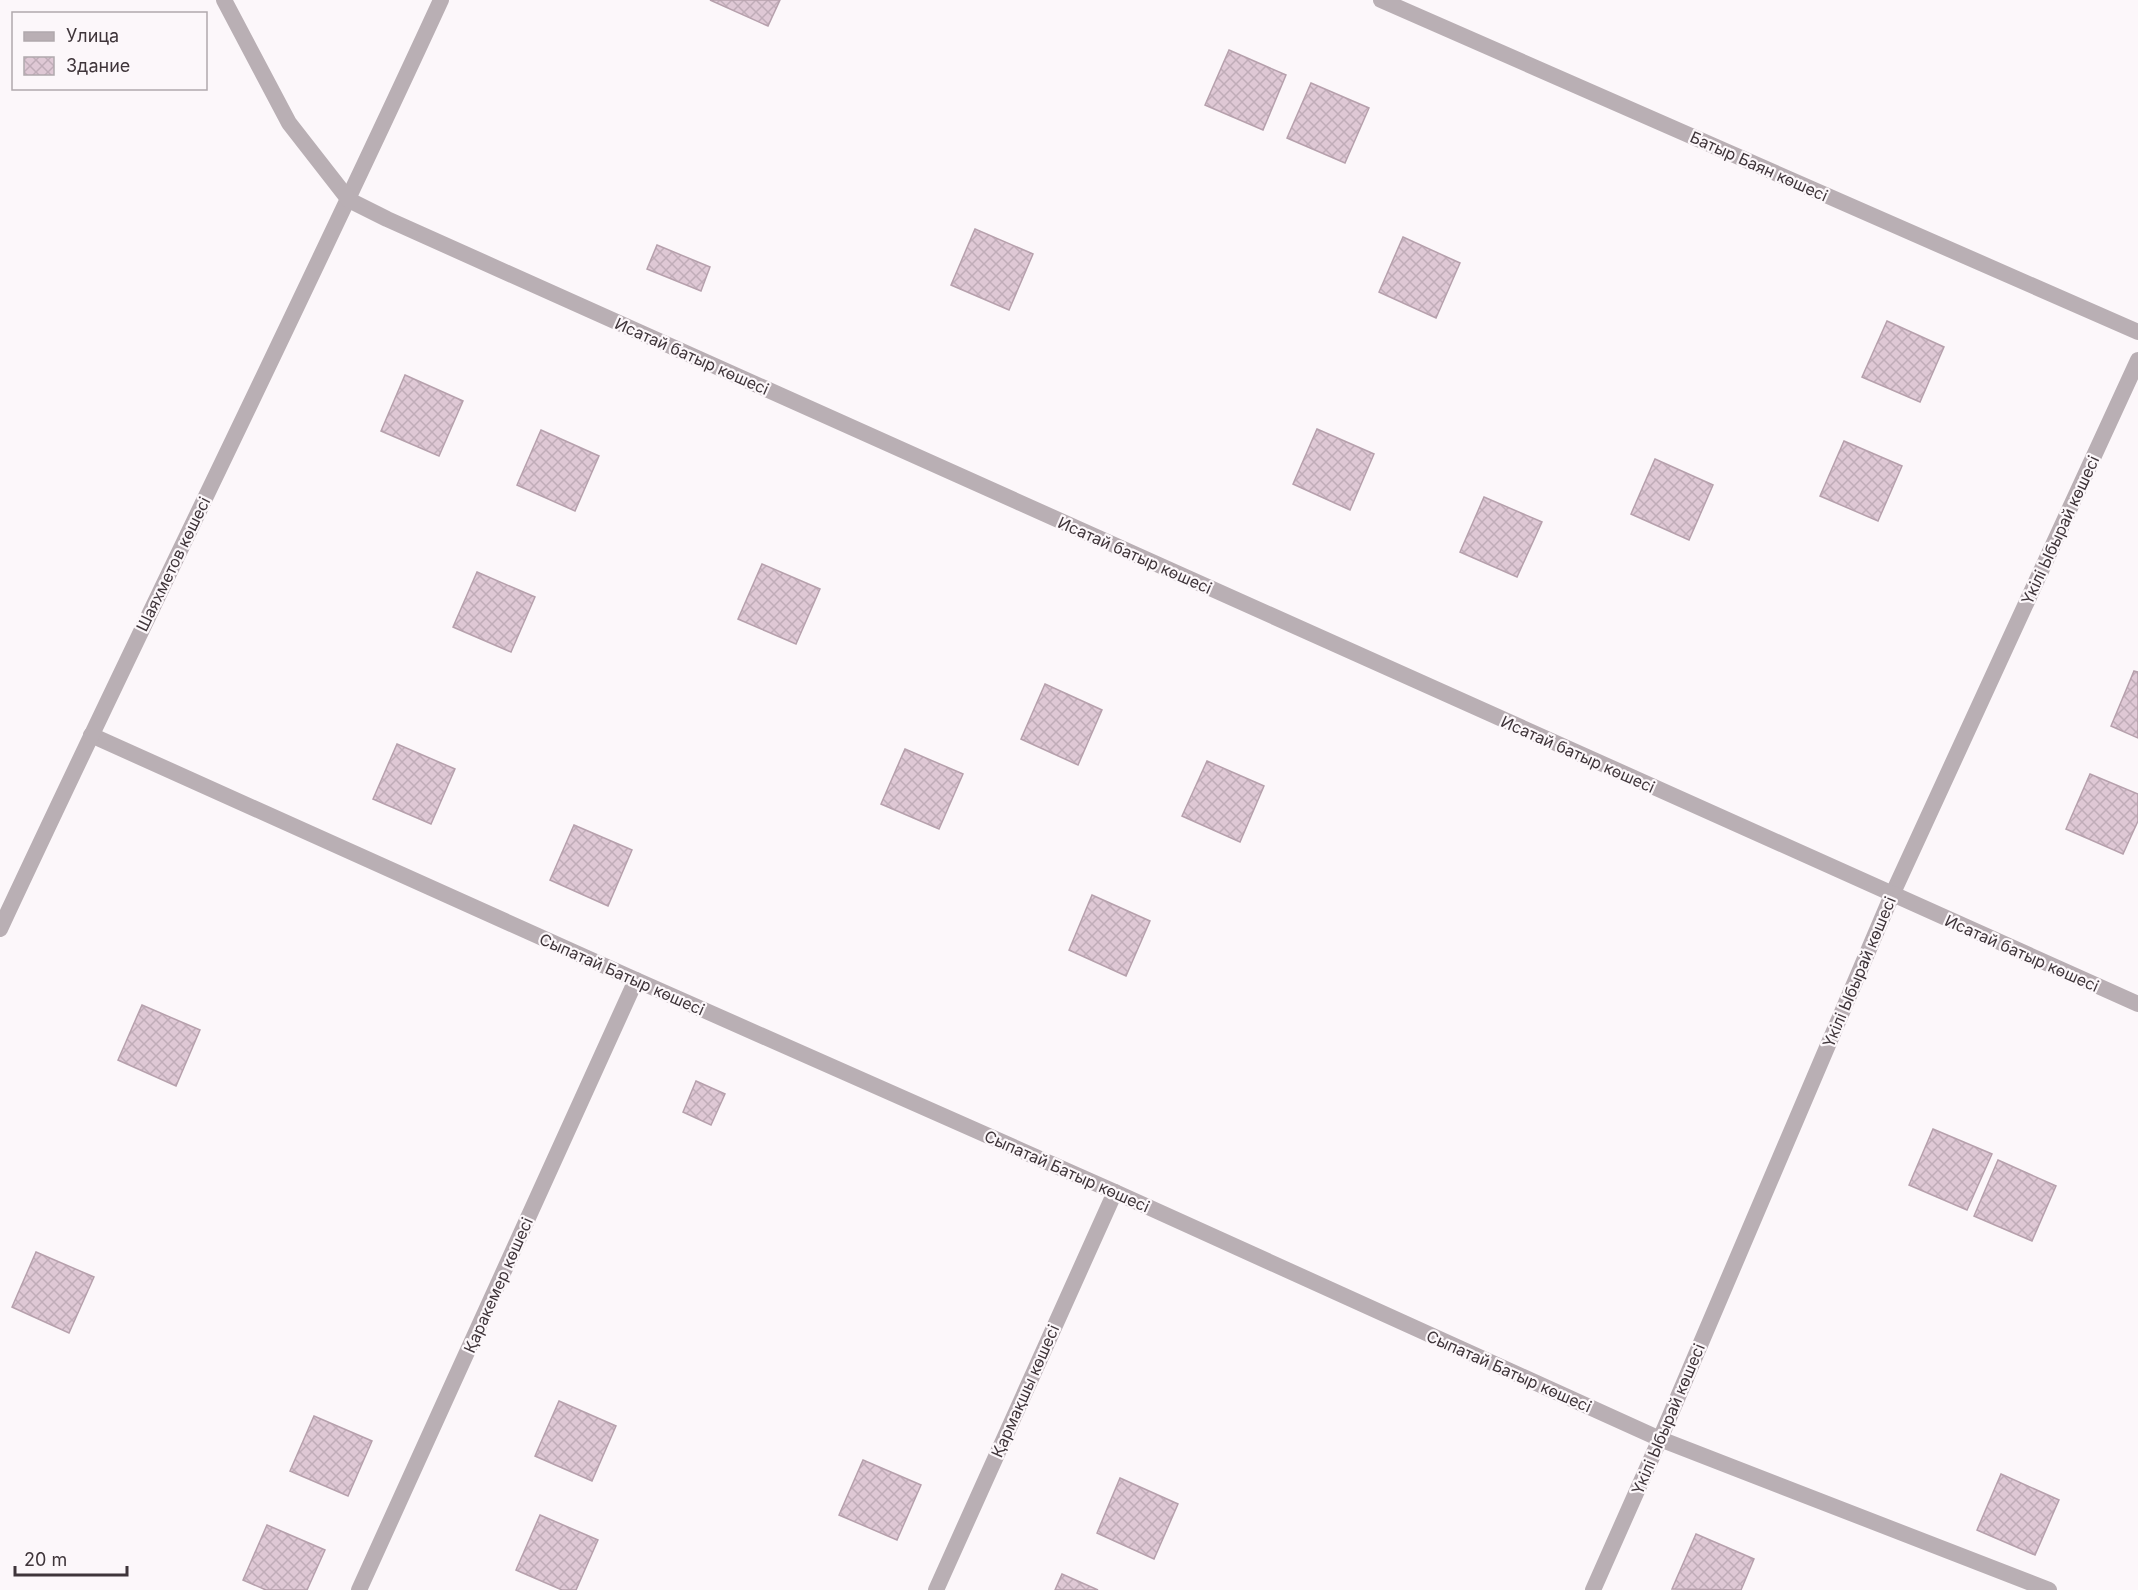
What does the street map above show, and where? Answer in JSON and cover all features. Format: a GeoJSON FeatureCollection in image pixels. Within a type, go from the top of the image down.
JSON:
{"type":"FeatureCollection","features":[{"type":"Feature","properties":{"kind":"street","name":"Исатай батыр көшесі"},"geometry":{"type":"LineString","coordinates":[[224,0],[289,123],[349,200],[2138,1004]]}},
{"type":"Feature","properties":{"kind":"street","name":"Шаяхметов көшесі"},"geometry":{"type":"LineString","coordinates":[[0,929],[349,200],[441,0]]}},
{"type":"Feature","properties":{"kind":"street","name":"Батыр Баян көшесі"},"geometry":{"type":"LineString","coordinates":[[1381,0],[2138,332]]}},
{"type":"Feature","properties":{"kind":"street","name":"Үкілі Ыбырай көшесі"},"geometry":{"type":"LineString","coordinates":[[1593,1590],[1660,1439],[1892,895],[2138,360]]}},
{"type":"Feature","properties":{"kind":"street","name":"Сыпатай Батыр көшесі"},"geometry":{"type":"LineString","coordinates":[[91,735],[1115,1192],[1660,1439],[2049,1590]]}},
{"type":"Feature","properties":{"kind":"street","name":"Қаракемер көшесі"},"geometry":{"type":"LineString","coordinates":[[359,1590],[636,980]]}},
{"type":"Feature","properties":{"kind":"street","name":"Қармақшы көшесі"},"geometry":{"type":"LineString","coordinates":[[936,1590],[1115,1192]]}},
{"type":"Feature","properties":{"kind":"building"},"geometry":{"type":"Polygon","coordinates":[[[710,0],[780,0],[768,26],[710,0]]]}},
{"type":"Feature","properties":{"kind":"building"},"geometry":{"type":"Polygon","coordinates":[[[1229,50],[1286,75],[1263,130],[1205,105],[1229,50]]]}},
{"type":"Feature","properties":{"kind":"building"},"geometry":{"type":"Polygon","coordinates":[[[1311,83],[1369,108],[1345,163],[1287,138],[1311,83]]]}},
{"type":"Feature","properties":{"kind":"building"},"geometry":{"type":"Polygon","coordinates":[[[975,229],[1033,254],[1009,310],[951,285],[975,229]]]}},
{"type":"Feature","properties":{"kind":"building"},"geometry":{"type":"Polygon","coordinates":[[[1403,237],[1460,263],[1436,318],[1379,292],[1403,237]]]}},
{"type":"Feature","properties":{"kind":"building"},"geometry":{"type":"Polygon","coordinates":[[[657,245],[710,267],[701,291],[647,269],[657,245]]]}},
{"type":"Feature","properties":{"kind":"building"},"geometry":{"type":"Polygon","coordinates":[[[1887,321],[1944,347],[1920,402],[1862,377],[1887,321]]]}},
{"type":"Feature","properties":{"kind":"building"},"geometry":{"type":"Polygon","coordinates":[[[405,375],[463,401],[439,456],[381,431],[405,375]]]}},
{"type":"Feature","properties":{"kind":"building"},"geometry":{"type":"Polygon","coordinates":[[[1317,429],[1374,454],[1350,510],[1293,484],[1317,429]]]}},
{"type":"Feature","properties":{"kind":"building"},"geometry":{"type":"Polygon","coordinates":[[[541,430],[599,456],[575,511],[517,485],[541,430]]]}},
{"type":"Feature","properties":{"kind":"building"},"geometry":{"type":"Polygon","coordinates":[[[1844,441],[1902,466],[1878,521],[1820,496],[1844,441]]]}},
{"type":"Feature","properties":{"kind":"building"},"geometry":{"type":"Polygon","coordinates":[[[1655,459],[1713,485],[1689,540],[1631,514],[1655,459]]]}},
{"type":"Feature","properties":{"kind":"building"},"geometry":{"type":"Polygon","coordinates":[[[1484,497],[1542,522],[1517,577],[1460,552],[1484,497]]]}},
{"type":"Feature","properties":{"kind":"building"},"geometry":{"type":"Polygon","coordinates":[[[762,564],[820,589],[796,644],[738,619],[762,564]]]}},
{"type":"Feature","properties":{"kind":"building"},"geometry":{"type":"Polygon","coordinates":[[[477,572],[535,597],[511,652],[453,627],[477,572]]]}},
{"type":"Feature","properties":{"kind":"building"},"geometry":{"type":"Polygon","coordinates":[[[2134,671],[2138,672],[2138,738],[2111,726],[2134,671]]]}},
{"type":"Feature","properties":{"kind":"building"},"geometry":{"type":"Polygon","coordinates":[[[1045,684],[1102,710],[1078,765],[1021,739],[1045,684]]]}},
{"type":"Feature","properties":{"kind":"building"},"geometry":{"type":"Polygon","coordinates":[[[397,744],[455,769],[431,824],[373,799],[397,744]]]}},
{"type":"Feature","properties":{"kind":"building"},"geometry":{"type":"Polygon","coordinates":[[[905,749],[963,774],[939,829],[881,804],[905,749]]]}},
{"type":"Feature","properties":{"kind":"building"},"geometry":{"type":"Polygon","coordinates":[[[1207,761],[1264,786],[1240,842],[1182,816],[1207,761]]]}},
{"type":"Feature","properties":{"kind":"building"},"geometry":{"type":"Polygon","coordinates":[[[2090,774],[2138,794],[2138,821],[2123,854],[2066,829],[2090,774]]]}},
{"type":"Feature","properties":{"kind":"building"},"geometry":{"type":"Polygon","coordinates":[[[574,825],[632,850],[608,906],[550,880],[574,825]]]}},
{"type":"Feature","properties":{"kind":"building"},"geometry":{"type":"Polygon","coordinates":[[[1092,895],[1150,921],[1126,976],[1069,950],[1092,895]]]}},
{"type":"Feature","properties":{"kind":"building"},"geometry":{"type":"Polygon","coordinates":[[[142,1005],[200,1030],[176,1086],[118,1060],[142,1005]]]}},
{"type":"Feature","properties":{"kind":"building"},"geometry":{"type":"Polygon","coordinates":[[[696,1081],[725,1094],[711,1125],[683,1112],[696,1081]]]}},
{"type":"Feature","properties":{"kind":"building"},"geometry":{"type":"Polygon","coordinates":[[[1933,1129],[1992,1154],[1967,1210],[1909,1185],[1933,1129]]]}},
{"type":"Feature","properties":{"kind":"building"},"geometry":{"type":"Polygon","coordinates":[[[1998,1160],[2056,1186],[2032,1241],[1974,1216],[1998,1160]]]}},
{"type":"Feature","properties":{"kind":"building"},"geometry":{"type":"Polygon","coordinates":[[[36,1252],[94,1277],[69,1333],[12,1307],[36,1252]]]}},
{"type":"Feature","properties":{"kind":"building"},"geometry":{"type":"Polygon","coordinates":[[[559,1401],[616,1426],[592,1481],[535,1456],[559,1401]]]}},
{"type":"Feature","properties":{"kind":"building"},"geometry":{"type":"Polygon","coordinates":[[[314,1416],[372,1441],[348,1496],[290,1471],[314,1416]]]}},
{"type":"Feature","properties":{"kind":"building"},"geometry":{"type":"Polygon","coordinates":[[[863,1460],[921,1485],[897,1540],[839,1515],[863,1460]]]}},
{"type":"Feature","properties":{"kind":"building"},"geometry":{"type":"Polygon","coordinates":[[[2001,1474],[2059,1500],[2035,1555],[1977,1530],[2001,1474]]]}},
{"type":"Feature","properties":{"kind":"building"},"geometry":{"type":"Polygon","coordinates":[[[1120,1478],[1178,1504],[1154,1559],[1097,1533],[1120,1478]]]}},
{"type":"Feature","properties":{"kind":"building"},"geometry":{"type":"Polygon","coordinates":[[[540,1515],[598,1540],[576,1590],[562,1590],[516,1570],[540,1515]]]}},
{"type":"Feature","properties":{"kind":"building"},"geometry":{"type":"Polygon","coordinates":[[[267,1525],[325,1550],[307,1590],[266,1590],[243,1580],[267,1525]]]}},
{"type":"Feature","properties":{"kind":"building"},"geometry":{"type":"Polygon","coordinates":[[[1696,1534],[1754,1559],[1741,1590],[1672,1589],[1696,1534]]]}},
{"type":"Feature","properties":{"kind":"building"},"geometry":{"type":"Polygon","coordinates":[[[1062,1574],[1098,1590],[1055,1590],[1062,1574]]]}}]}
